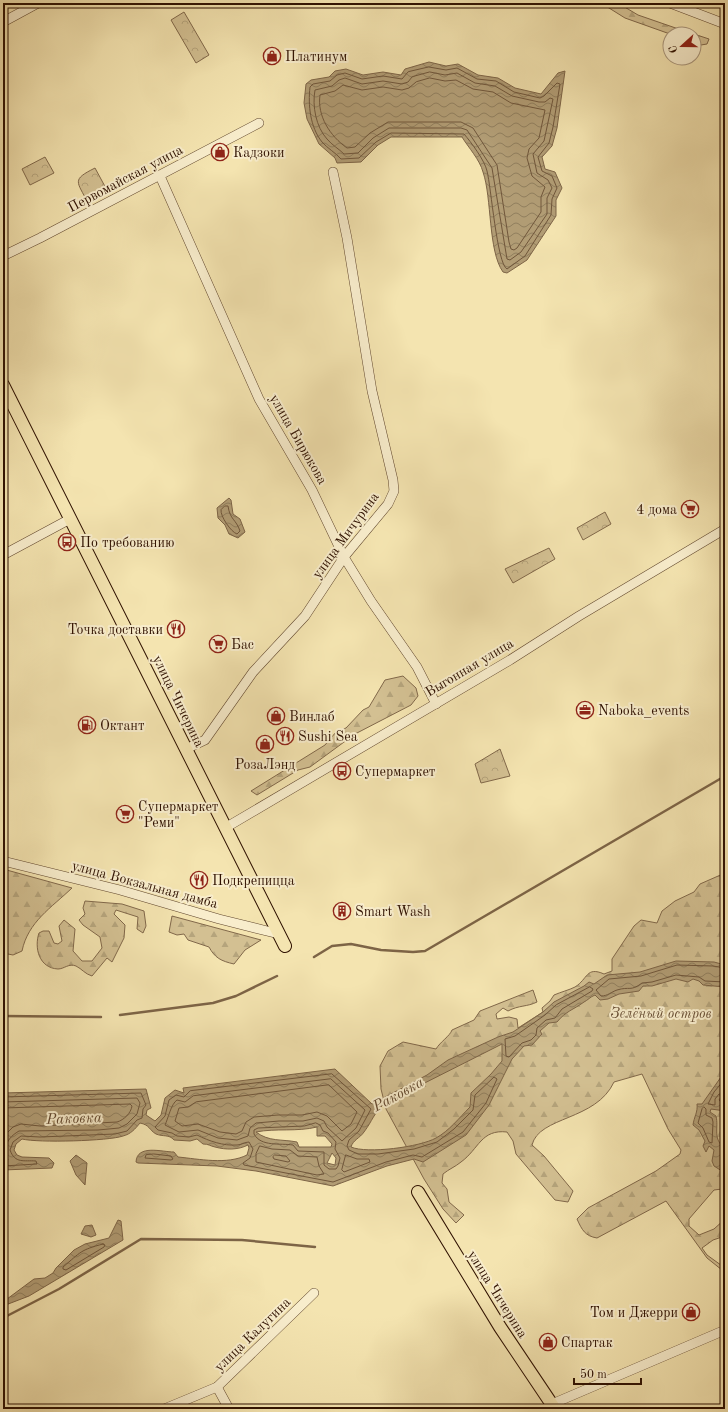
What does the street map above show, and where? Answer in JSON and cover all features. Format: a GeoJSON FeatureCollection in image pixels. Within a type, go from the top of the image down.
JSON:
{"type":"FeatureCollection","features":[{"type":"Feature","properties":{"kind":"main road","name":"улица Чичерина"},"geometry":{"type":"LineString","coordinates":[[3,385],[285,946]]}},
{"type":"Feature","properties":{"kind":"main road","name":"улица Чичерина"},"geometry":{"type":"LineString","coordinates":[[418,1192],[500,1327],[553,1406]]}},
{"type":"Feature","properties":{"kind":"street"},"geometry":{"type":"LineString","coordinates":[[3,22],[38,3]]}},
{"type":"Feature","properties":{"kind":"street"},"geometry":{"type":"LineString","coordinates":[[670,3],[725,24]]}},
{"type":"Feature","properties":{"kind":"street","name":"Первомайская улица"},"geometry":{"type":"LineString","coordinates":[[3,256],[160,176],[259,123]]}},
{"type":"Feature","properties":{"kind":"street","name":"улица Мичурина"},"geometry":{"type":"LineString","coordinates":[[186,749],[205,740],[253,672],[305,616],[344,558],[379,517],[388,504],[394,491],[393,480],[372,391],[347,238],[333,172]]}},
{"type":"Feature","properties":{"kind":"street","name":"улица Бирюкова"},"geometry":{"type":"LineString","coordinates":[[160,176],[256,392],[312,490],[344,558],[371,601],[417,667],[436,704]]}},
{"type":"Feature","properties":{"kind":"street"},"geometry":{"type":"LineString","coordinates":[[3,555],[70,519]]}},
{"type":"Feature","properties":{"kind":"street","name":"Выгонная улица"},"geometry":{"type":"LineString","coordinates":[[225,828],[436,704],[725,529]]}},
{"type":"Feature","properties":{"kind":"street","name":"улица Вокзальная дамба"},"geometry":{"type":"LineString","coordinates":[[3,861],[120,890],[219,919],[279,934]]}},
{"type":"Feature","properties":{"kind":"street","name":"улица Калугина"},"geometry":{"type":"LineString","coordinates":[[164,1409],[213,1387],[217,1387],[314,1293]]}},
{"type":"Feature","properties":{"kind":"street"},"geometry":{"type":"LineString","coordinates":[[553,1406],[725,1330]]}},
{"type":"Feature","properties":{"kind":"street"},"geometry":{"type":"LineString","coordinates":[[217,1387],[229,1409]]}},
{"type":"Feature","properties":{"kind":"green space"},"geometry":{"type":"Polygon","coordinates":[[[601,3],[618,3],[638,15],[670,26],[662,26],[662,31],[625,18],[601,3]]]}},
{"type":"Feature","properties":{"kind":"green space"},"geometry":{"type":"Polygon","coordinates":[[[184,12],[209,55],[196,63],[171,20],[184,12]]]}},
{"type":"Feature","properties":{"kind":"green space"},"geometry":{"type":"Polygon","coordinates":[[[702,37],[709,39],[707,44],[702,45],[702,37]]]}},
{"type":"Feature","properties":{"kind":"green space"},"geometry":{"type":"Polygon","coordinates":[[[45,157],[54,173],[30,185],[22,169],[45,157]]]}},
{"type":"Feature","properties":{"kind":"green space"},"geometry":{"type":"Polygon","coordinates":[[[95,168],[108,192],[88,203],[78,182],[82,175],[95,168]]]}},
{"type":"Feature","properties":{"kind":"green space"},"geometry":{"type":"Polygon","coordinates":[[[605,512],[611,524],[583,540],[577,528],[605,512]]]}},
{"type":"Feature","properties":{"kind":"green space"},"geometry":{"type":"Polygon","coordinates":[[[549,548],[555,559],[513,583],[505,569],[549,548]]]}},
{"type":"Feature","properties":{"kind":"green space"},"geometry":{"type":"Polygon","coordinates":[[[403,676],[416,688],[418,696],[411,705],[355,734],[310,767],[298,770],[257,795],[251,791],[325,745],[336,732],[346,728],[363,710],[369,707],[385,680],[403,676]]]}},
{"type":"Feature","properties":{"kind":"green space"},"geometry":{"type":"Polygon","coordinates":[[[500,749],[510,776],[481,783],[475,764],[500,749]]]}},
{"type":"Feature","properties":{"kind":"green space"},"geometry":{"type":"Polygon","coordinates":[[[3,869],[72,888],[41,916],[29,932],[22,951],[13,955],[3,953],[3,869]]]}},
{"type":"Feature","properties":{"kind":"green space","name":"Зелёный остров"},"geometry":{"type":"Polygon","coordinates":[[[725,873],[725,1199],[722,1189],[714,1190],[689,1219],[689,1226],[699,1235],[714,1229],[725,1219],[725,1239],[722,1237],[713,1240],[702,1248],[707,1255],[725,1268],[725,1276],[722,1270],[707,1258],[666,1201],[597,1238],[584,1232],[577,1219],[588,1208],[656,1171],[680,1154],[681,1150],[668,1129],[642,1074],[614,1082],[606,1095],[595,1104],[545,1128],[537,1136],[532,1145],[544,1156],[573,1191],[568,1202],[555,1200],[516,1154],[513,1141],[507,1132],[498,1132],[486,1137],[459,1164],[443,1174],[442,1183],[447,1189],[449,1202],[464,1215],[456,1223],[443,1209],[424,1179],[386,1109],[381,1089],[380,1066],[388,1051],[403,1042],[436,1049],[452,1030],[474,1020],[480,1011],[533,990],[537,1002],[508,1011],[503,1008],[496,1014],[497,1019],[509,1017],[517,1019],[518,1028],[543,1012],[542,1008],[554,995],[575,987],[590,972],[604,974],[612,971],[612,959],[634,926],[641,920],[657,923],[662,911],[675,901],[694,892],[700,884],[725,873]]]}},
{"type":"Feature","properties":{"kind":"green space"},"geometry":{"type":"Polygon","coordinates":[[[85,901],[122,904],[144,911],[146,926],[143,933],[137,929],[138,917],[116,910],[114,914],[125,925],[124,938],[112,962],[107,958],[92,976],[73,965],[58,969],[46,965],[42,961],[37,945],[39,933],[43,931],[49,931],[54,943],[58,944],[62,941],[59,926],[64,920],[75,929],[73,951],[82,961],[92,961],[102,948],[100,937],[83,925],[79,920],[85,914],[83,908],[85,901]]]}},
{"type":"Feature","properties":{"kind":"green space"},"geometry":{"type":"Polygon","coordinates":[[[172,916],[261,940],[245,950],[234,964],[229,963],[216,956],[209,947],[188,940],[184,934],[177,935],[169,932],[172,916]]]}},
{"type":"Feature","properties":{"kind":"water"},"geometry":{"type":"Polygon","coordinates":[[[429,62],[446,66],[458,64],[478,75],[498,78],[515,88],[541,94],[558,73],[565,71],[557,128],[552,146],[542,157],[545,169],[555,172],[562,188],[556,200],[556,216],[527,260],[507,273],[503,272],[498,263],[495,251],[492,238],[488,196],[483,172],[477,158],[462,137],[391,137],[378,145],[361,162],[337,163],[335,158],[319,144],[307,119],[304,103],[306,84],[311,80],[329,77],[335,71],[346,69],[363,75],[383,72],[401,75],[405,69],[429,62]]]}},
{"type":"Feature","properties":{"kind":"water"},"geometry":{"type":"Polygon","coordinates":[[[229,498],[231,500],[233,514],[240,519],[245,532],[238,538],[229,534],[225,525],[218,518],[217,508],[229,498]]]}},
{"type":"Feature","properties":{"kind":"water","name":"Раковка"},"geometry":{"type":"Polygon","coordinates":[[[676,961],[714,962],[725,965],[725,987],[703,985],[699,981],[693,979],[688,982],[676,979],[652,986],[643,986],[639,991],[619,994],[608,999],[600,1000],[595,995],[567,1013],[557,1022],[549,1023],[540,1031],[542,1034],[532,1045],[524,1046],[512,1059],[489,1105],[466,1135],[423,1162],[414,1159],[387,1166],[333,1186],[256,1171],[217,1166],[138,1163],[136,1162],[137,1156],[145,1151],[151,1150],[174,1152],[178,1157],[222,1161],[247,1155],[249,1148],[248,1145],[236,1149],[213,1147],[203,1144],[197,1139],[190,1141],[174,1140],[168,1136],[156,1134],[148,1126],[140,1123],[128,1134],[115,1138],[57,1141],[22,1139],[16,1144],[14,1150],[17,1155],[22,1157],[49,1158],[54,1163],[52,1168],[3,1170],[3,1093],[146,1089],[151,1108],[147,1110],[146,1115],[155,1121],[161,1115],[165,1098],[175,1090],[184,1093],[183,1088],[335,1069],[372,1104],[427,1075],[448,1060],[498,1037],[513,1032],[543,1012],[554,1002],[589,982],[594,984],[607,975],[640,972],[676,961]],[[502,1044],[385,1103],[351,1147],[381,1150],[406,1147],[428,1141],[441,1135],[470,1107],[471,1093],[502,1061],[502,1044]],[[317,1127],[256,1132],[271,1139],[297,1142],[299,1147],[331,1147],[332,1144],[325,1136],[317,1136],[317,1127]],[[332,1153],[327,1163],[335,1165],[336,1158],[332,1153]]]}},
{"type":"Feature","properties":{"kind":"water"},"geometry":{"type":"Polygon","coordinates":[[[725,1074],[725,1101],[721,1097],[719,1100],[724,1105],[725,1111],[711,1109],[710,1112],[716,1116],[717,1137],[721,1145],[725,1148],[725,1173],[714,1166],[712,1161],[714,1150],[709,1146],[706,1152],[703,1146],[705,1141],[699,1130],[693,1125],[697,1104],[702,1104],[721,1077],[725,1074]]]}},
{"type":"Feature","properties":{"kind":"water"},"geometry":{"type":"Polygon","coordinates":[[[76,1155],[87,1163],[85,1185],[76,1175],[70,1161],[76,1155]]]}},
{"type":"Feature","properties":{"kind":"water"},"geometry":{"type":"Polygon","coordinates":[[[118,1220],[121,1221],[123,1240],[29,1296],[3,1306],[3,1302],[34,1279],[45,1278],[53,1273],[74,1250],[85,1244],[109,1238],[118,1220]]]}},
{"type":"Feature","properties":{"kind":"water"},"geometry":{"type":"Polygon","coordinates":[[[92,1225],[96,1235],[91,1237],[81,1234],[85,1226],[92,1225]]]}},
{"type":"Feature","properties":{"kind":"waterway"},"geometry":{"type":"LineString","coordinates":[[314,957],[332,946],[351,944],[381,950],[413,952],[425,951],[725,776]]}},
{"type":"Feature","properties":{"kind":"waterway"},"geometry":{"type":"LineString","coordinates":[[120,1015],[213,1003],[236,996],[277,976]]}},
{"type":"Feature","properties":{"kind":"waterway"},"geometry":{"type":"LineString","coordinates":[[3,1016],[101,1017]]}},
{"type":"Feature","properties":{"kind":"waterway"},"geometry":{"type":"LineString","coordinates":[[3,1318],[59,1289],[141,1239],[242,1240],[315,1247]]}},
{"type":"Feature","properties":{"kind":"place","name":"Платинум"},"geometry":{"type":"Point","coordinates":[272,56]}},
{"type":"Feature","properties":{"kind":"place","name":"Кадзоки"},"geometry":{"type":"Point","coordinates":[220,152]}},
{"type":"Feature","properties":{"kind":"place","name":"4 дома"},"geometry":{"type":"Point","coordinates":[690,509]}},
{"type":"Feature","properties":{"kind":"place","name":"По требованию"},"geometry":{"type":"Point","coordinates":[67,542]}},
{"type":"Feature","properties":{"kind":"place","name":"Точка доставки"},"geometry":{"type":"Point","coordinates":[176,629]}},
{"type":"Feature","properties":{"kind":"place","name":"Бас"},"geometry":{"type":"Point","coordinates":[218,644]}},
{"type":"Feature","properties":{"kind":"place","name":"Naboka_events"},"geometry":{"type":"Point","coordinates":[585,710]}},
{"type":"Feature","properties":{"kind":"place","name":"Винлаб"},"geometry":{"type":"Point","coordinates":[276,716]}},
{"type":"Feature","properties":{"kind":"place","name":"Октант"},"geometry":{"type":"Point","coordinates":[87,725]}},
{"type":"Feature","properties":{"kind":"place","name":"Sushi Sea"},"geometry":{"type":"Point","coordinates":[285,736]}},
{"type":"Feature","properties":{"kind":"place","name":"РозаЛэнд"},"geometry":{"type":"Point","coordinates":[265,744]}},
{"type":"Feature","properties":{"kind":"place","name":"Супермаркет"},"geometry":{"type":"Point","coordinates":[342,771]}},
{"type":"Feature","properties":{"kind":"place","name":"Супермаркет \"Реми\""},"geometry":{"type":"Point","coordinates":[125,814]}},
{"type":"Feature","properties":{"kind":"place","name":"Подкрепицца"},"geometry":{"type":"Point","coordinates":[199,880]}},
{"type":"Feature","properties":{"kind":"place","name":"Smart Wash"},"geometry":{"type":"Point","coordinates":[342,911]}},
{"type":"Feature","properties":{"kind":"place","name":"Том и Джерри"},"geometry":{"type":"Point","coordinates":[691,1312]}},
{"type":"Feature","properties":{"kind":"place","name":"Спартак"},"geometry":{"type":"Point","coordinates":[548,1342]}}]}
